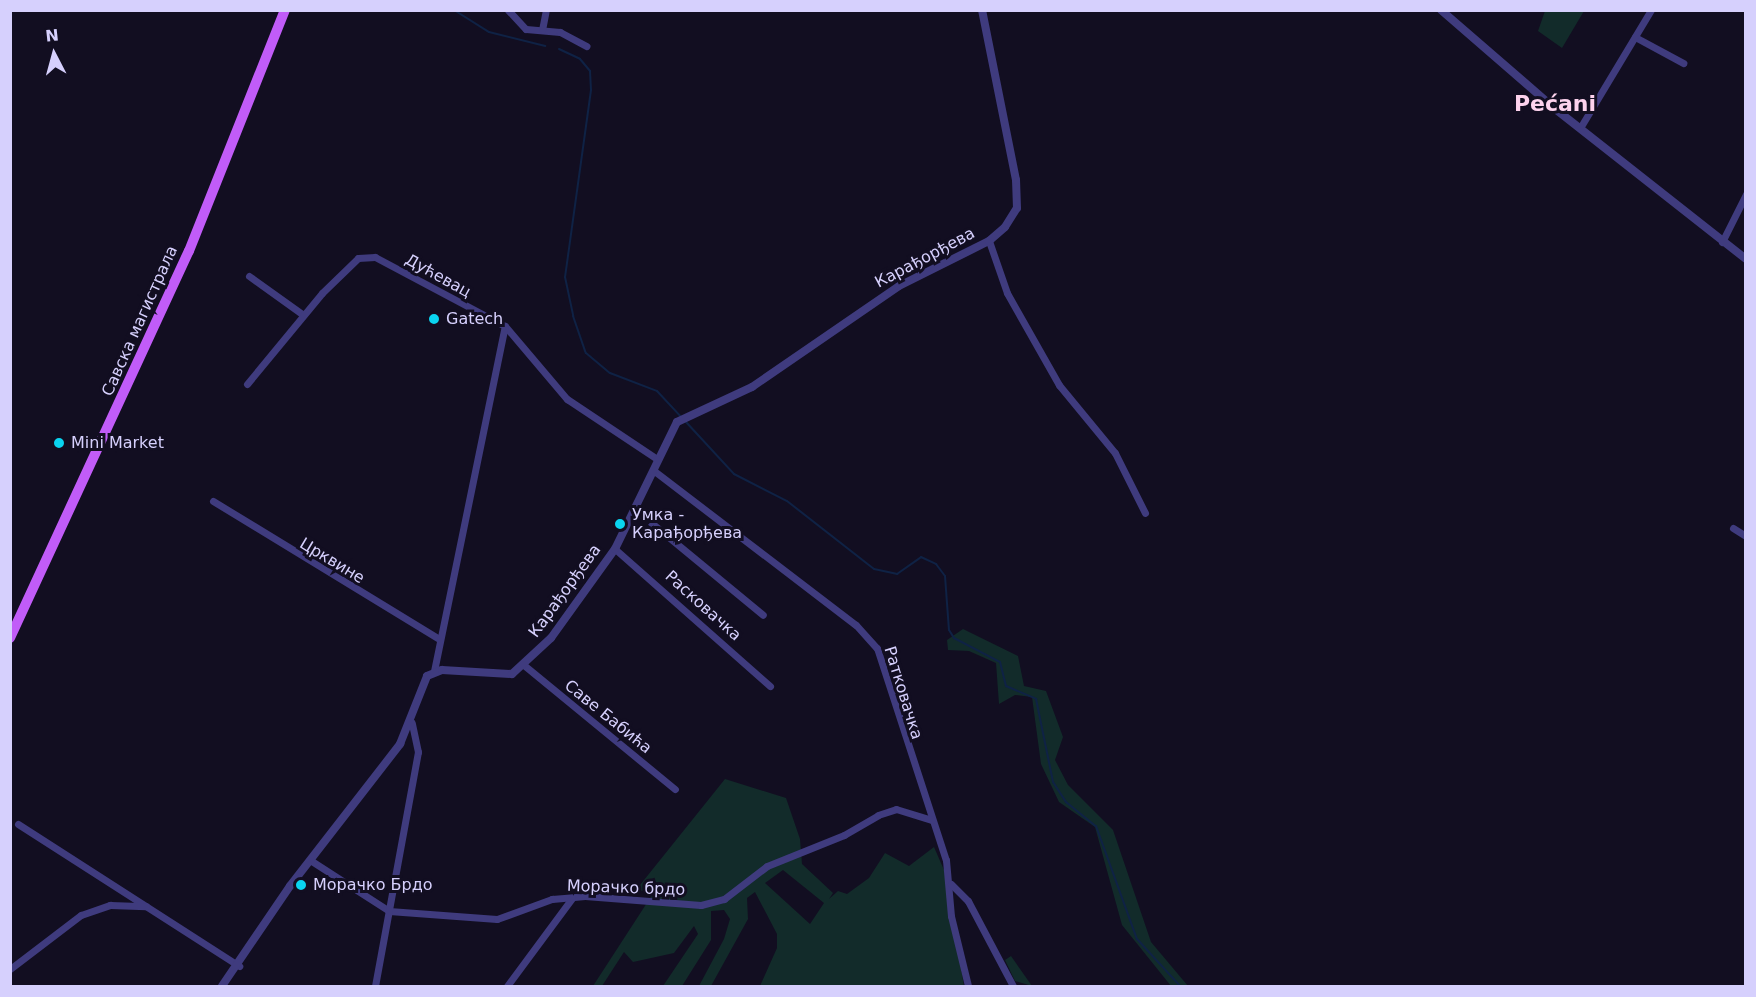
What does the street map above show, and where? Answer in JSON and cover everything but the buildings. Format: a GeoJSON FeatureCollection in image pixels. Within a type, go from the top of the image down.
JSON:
{"type":"FeatureCollection","features":[{"type":"Feature","properties":{"kind":"main road","name":"Савска магистрала"},"geometry":{"type":"LineString","coordinates":[[10,638],[189,251],[285,10]]}},
{"type":"Feature","properties":{"kind":"street"},"geometry":{"type":"LineString","coordinates":[[508,10],[525,29],[542,30],[586,46]]}},
{"type":"Feature","properties":{"kind":"street"},"geometry":{"type":"LineString","coordinates":[[542,30],[546,10]]}},
{"type":"Feature","properties":{"kind":"street","name":"Карађорђева"},"geometry":{"type":"LineString","coordinates":[[525,666],[615,549],[637,511],[657,459],[685,416],[752,387],[899,286],[989,241],[1011,220],[1018,200],[982,10]]}},
{"type":"Feature","properties":{"kind":"street"},"geometry":{"type":"LineString","coordinates":[[1441,10],[1580,128],[1746,259]]}},
{"type":"Feature","properties":{"kind":"street"},"geometry":{"type":"LineString","coordinates":[[1580,128],[1651,10]]}},
{"type":"Feature","properties":{"kind":"street"},"geometry":{"type":"LineString","coordinates":[[1635,37],[1683,63]]}},
{"type":"Feature","properties":{"kind":"street"},"geometry":{"type":"LineString","coordinates":[[1722,242],[1746,194]]}},
{"type":"Feature","properties":{"kind":"street"},"geometry":{"type":"LineString","coordinates":[[989,241],[1007,293],[1054,376],[1128,473],[1145,513]]}},
{"type":"Feature","properties":{"kind":"street","name":"Дућевац"},"geometry":{"type":"LineString","coordinates":[[247,384],[302,314],[365,255],[505,326],[567,399],[657,459]]}},
{"type":"Feature","properties":{"kind":"street"},"geometry":{"type":"LineString","coordinates":[[249,276],[302,314]]}},
{"type":"Feature","properties":{"kind":"street"},"geometry":{"type":"LineString","coordinates":[[222,987],[239,966],[310,860],[412,723],[423,681],[434,671],[505,326]]}},
{"type":"Feature","properties":{"kind":"street","name":"Ратковачка"},"geometry":{"type":"LineString","coordinates":[[653,470],[869,637],[884,665],[951,884],[951,916],[968,987]]}},
{"type":"Feature","properties":{"kind":"street","name":"Црквине"},"geometry":{"type":"LineString","coordinates":[[213,501],[439,639]]}},
{"type":"Feature","properties":{"kind":"street"},"geometry":{"type":"LineString","coordinates":[[637,511],[763,615]]}},
{"type":"Feature","properties":{"kind":"street"},"geometry":{"type":"LineString","coordinates":[[1733,528],[1746,536]]}},
{"type":"Feature","properties":{"kind":"street","name":"Расковачка"},"geometry":{"type":"LineString","coordinates":[[615,549],[770,687]]}},
{"type":"Feature","properties":{"kind":"street"},"geometry":{"type":"LineString","coordinates":[[434,671],[502,676],[525,666]]}},
{"type":"Feature","properties":{"kind":"street","name":"Саве Бабића"},"geometry":{"type":"LineString","coordinates":[[525,666],[675,789]]}},
{"type":"Feature","properties":{"kind":"street"},"geometry":{"type":"LineString","coordinates":[[375,987],[418,752],[412,723]]}},
{"type":"Feature","properties":{"kind":"street","name":"Морачко брдо"},"geometry":{"type":"LineString","coordinates":[[310,860],[389,911],[497,918],[572,897],[701,905],[724,899],[768,866],[844,836],[878,815],[896,809],[931,820]]}},
{"type":"Feature","properties":{"kind":"street"},"geometry":{"type":"LineString","coordinates":[[18,824],[239,966]]}},
{"type":"Feature","properties":{"kind":"street"},"geometry":{"type":"LineString","coordinates":[[951,884],[968,901],[1013,987]]}},
{"type":"Feature","properties":{"kind":"street"},"geometry":{"type":"LineString","coordinates":[[507,987],[572,897]]}},
{"type":"Feature","properties":{"kind":"street"},"geometry":{"type":"LineString","coordinates":[[10,969],[81,915],[110,905],[148,907]]}},
{"type":"Feature","properties":{"kind":"green space"},"geometry":{"type":"Polygon","coordinates":[[[1545,11],[1584,11],[1562,48],[1538,31],[1545,11]]]}},
{"type":"Feature","properties":{"kind":"green space"},"geometry":{"type":"Polygon","coordinates":[[[963,629],[1018,656],[1024,686],[1046,691],[1063,737],[1055,760],[1068,785],[1113,830],[1151,942],[1188,986],[1171,986],[1122,925],[1095,827],[1059,802],[1041,764],[1032,697],[1015,695],[999,704],[996,663],[969,651],[948,650],[947,640],[963,629]]]}},
{"type":"Feature","properties":{"kind":"green space"},"geometry":{"type":"Polygon","coordinates":[[[725,779],[786,798],[800,839],[802,864],[833,893],[829,899],[838,891],[847,894],[869,878],[885,853],[909,866],[934,847],[944,870],[964,986],[760,986],[777,948],[777,934],[755,892],[747,898],[748,919],[711,986],[699,986],[724,939],[730,919],[724,910],[711,911],[711,940],[682,986],[663,986],[698,934],[694,926],[674,953],[633,962],[624,952],[602,986],[593,986],[654,892],[636,890],[725,779]],[[783,870],[765,883],[810,924],[824,903],[783,870]]]}},
{"type":"Feature","properties":{"kind":"green space"},"geometry":{"type":"Polygon","coordinates":[[[1011,956],[1032,986],[1015,981],[1005,960],[1011,956]]]}},
{"type":"Feature","properties":{"kind":"waterway"},"geometry":{"type":"LineString","coordinates":[[454,10],[489,32],[545,46]]}},
{"type":"Feature","properties":{"kind":"waterway"},"geometry":{"type":"LineString","coordinates":[[559,49],[580,59],[590,71],[591,90],[565,277],[573,316],[586,353],[610,373],[657,391],[682,418]]}},
{"type":"Feature","properties":{"kind":"waterway"},"geometry":{"type":"LineString","coordinates":[[686,422],[734,474],[787,501],[874,569],[897,574],[921,557],[936,564],[945,576],[949,630],[954,638],[1000,662],[1006,686],[1036,699],[1053,782],[1066,802],[1096,826],[1137,939],[1180,986]]}},
{"type":"Feature","properties":{"kind":"place","name":"Gatech"},"geometry":{"type":"Point","coordinates":[434,319]}},
{"type":"Feature","properties":{"kind":"place","name":"Mini Market"},"geometry":{"type":"Point","coordinates":[59,443]}},
{"type":"Feature","properties":{"kind":"place","name":"Умка - Карађорђева"},"geometry":{"type":"Point","coordinates":[620,524]}},
{"type":"Feature","properties":{"kind":"place","name":"Морачко Брдо"},"geometry":{"type":"Point","coordinates":[301,885]}},
{"type":"Feature","properties":{"kind":"district","name":"Pećani"},"geometry":{"type":"Point","coordinates":[1555,104]}}]}
